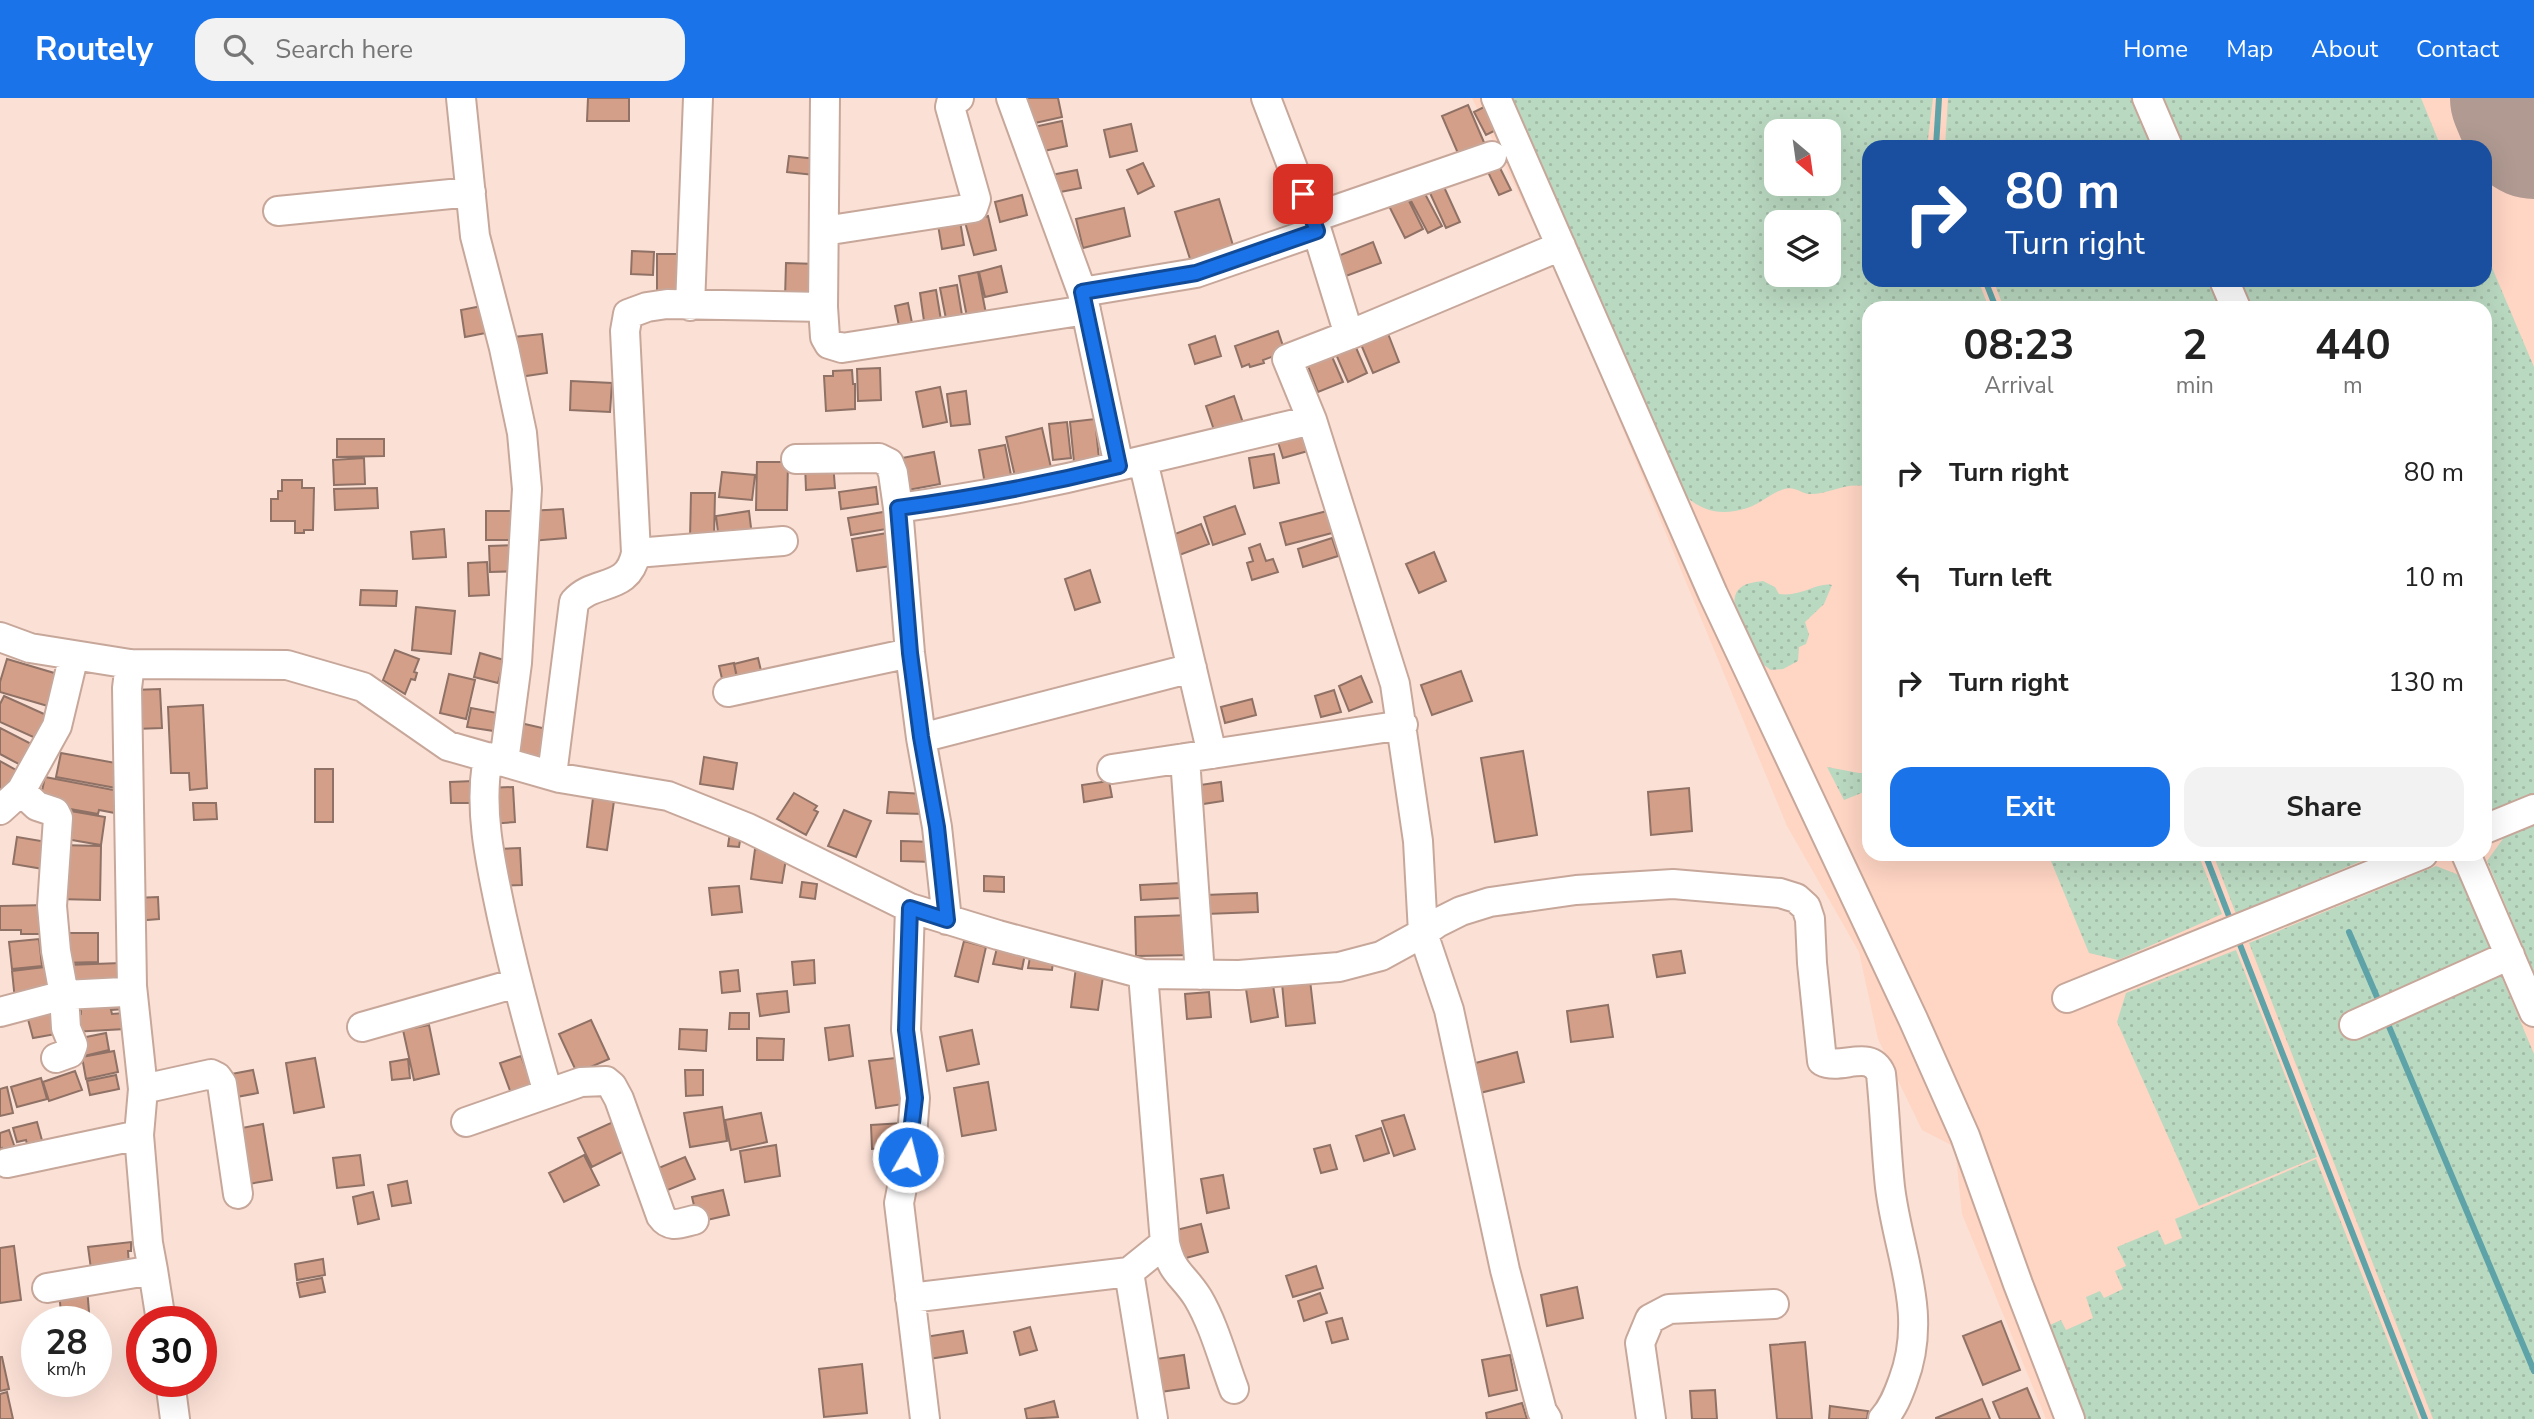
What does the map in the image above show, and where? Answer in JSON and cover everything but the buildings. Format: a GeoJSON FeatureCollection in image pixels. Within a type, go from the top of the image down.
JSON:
{"type":"FeatureCollection","features":[{"type":"Feature","properties":{"kind":"street"},"geometry":{"type":"LineString","coordinates":[[461,98],[475,236],[505,348],[522,433],[527,489],[517,663],[496,760],[484,781],[490,860],[517,983],[548,1093]]}},
{"type":"Feature","properties":{"kind":"street"},"geometry":{"type":"LineString","coordinates":[[690,306],[698,98]]}},
{"type":"Feature","properties":{"kind":"street"},"geometry":{"type":"LineString","coordinates":[[825,98],[825,338],[829,344],[842,348],[1084,301],[1196,273],[1314,224],[1492,156]]}},
{"type":"Feature","properties":{"kind":"street"},"geometry":{"type":"LineString","coordinates":[[824,231],[974,208],[975,199],[950,107],[951,103],[959,98]]}},
{"type":"Feature","properties":{"kind":"street"},"geometry":{"type":"LineString","coordinates":[[1012,98],[1084,301],[1192,668],[1198,756],[1200,975]]}},
{"type":"Feature","properties":{"kind":"street"},"geometry":{"type":"LineString","coordinates":[[1266,98],[1314,224],[1349,335]]}},
{"type":"Feature","properties":{"kind":"street"},"geometry":{"type":"LineString","coordinates":[[1496,98],[1713,594],[1908,1007],[1965,1136],[2070,1419]]}},
{"type":"Feature","properties":{"kind":"street"},"geometry":{"type":"LineString","coordinates":[[2147,98],[2165,140]]}},
{"type":"Feature","properties":{"kind":"street"},"geometry":{"type":"LineString","coordinates":[[278,211],[471,192]]}},
{"type":"Feature","properties":{"kind":"street"},"geometry":{"type":"LineString","coordinates":[[1547,1419],[1542,1411],[1506,1270],[1449,1010],[1423,933],[1419,841],[1395,684],[1312,420],[1287,359],[1561,246]]}},
{"type":"Feature","properties":{"kind":"street"},"geometry":{"type":"LineString","coordinates":[[552,775],[574,602],[581,594],[626,576],[636,553],[626,319],[628,314],[633,310],[667,304],[823,307]]}},
{"type":"Feature","properties":{"kind":"street"},"geometry":{"type":"LineString","coordinates":[[898,508],[1023,488],[1312,420]]}},
{"type":"Feature","properties":{"kind":"street"},"geometry":{"type":"LineString","coordinates":[[796,459],[879,457],[889,463],[893,473],[910,653],[937,827],[947,920]]}},
{"type":"Feature","properties":{"kind":"street"},"geometry":{"type":"LineString","coordinates":[[636,553],[783,541]]}},
{"type":"Feature","properties":{"kind":"street"},"geometry":{"type":"LineString","coordinates":[[0,637],[30,648],[130,664],[287,665],[363,687],[448,746],[552,775],[668,796],[748,828],[910,908],[1143,974],[1239,975],[1339,967],[1381,956],[1437,923],[1490,902],[1576,890],[1673,884],[1780,893],[1796,898],[1806,908],[1810,919],[1822,1061],[1829,1064],[1856,1059],[1874,1064],[1881,1074],[1891,1189],[1911,1287],[1915,1332],[1909,1367],[1897,1400],[1883,1419]]}},
{"type":"Feature","properties":{"kind":"street"},"geometry":{"type":"LineString","coordinates":[[728,692],[910,653]]}},
{"type":"Feature","properties":{"kind":"street"},"geometry":{"type":"LineString","coordinates":[[0,810],[21,791],[57,726],[74,655]]}},
{"type":"Feature","properties":{"kind":"street"},"geometry":{"type":"LineString","coordinates":[[130,664],[127,688],[132,986],[143,1089],[139,1135],[148,1243],[159,1306]]}},
{"type":"Feature","properties":{"kind":"street"},"geometry":{"type":"LineString","coordinates":[[921,737],[1192,668]]}},
{"type":"Feature","properties":{"kind":"street"},"geometry":{"type":"LineString","coordinates":[[1112,769],[1403,725]]}},
{"type":"Feature","properties":{"kind":"street"},"geometry":{"type":"LineString","coordinates":[[21,791],[37,806],[55,812],[58,818],[52,906],[66,1028],[73,1045],[70,1053],[56,1058]]}},
{"type":"Feature","properties":{"kind":"street"},"geometry":{"type":"LineString","coordinates":[[2492,826],[2534,809]]}},
{"type":"Feature","properties":{"kind":"street"},"geometry":{"type":"LineString","coordinates":[[2067,998],[2406,861]]}},
{"type":"Feature","properties":{"kind":"street"},"geometry":{"type":"LineString","coordinates":[[2469,861],[2534,1012]]}},
{"type":"Feature","properties":{"kind":"street"},"geometry":{"type":"LineString","coordinates":[[910,908],[906,1030],[915,1098],[912,1136],[899,1203],[924,1419]]}},
{"type":"Feature","properties":{"kind":"street"},"geometry":{"type":"LineString","coordinates":[[2373,1016],[2510,955]]}},
{"type":"Feature","properties":{"kind":"street"},"geometry":{"type":"LineString","coordinates":[[1143,974],[1165,1243],[1169,1261],[1176,1273],[1198,1298],[1234,1390]]}},
{"type":"Feature","properties":{"kind":"street"},"geometry":{"type":"LineString","coordinates":[[362,1027],[517,983]]}},
{"type":"Feature","properties":{"kind":"street"},"geometry":{"type":"LineString","coordinates":[[0,1012],[64,995],[124,992],[132,986]]}},
{"type":"Feature","properties":{"kind":"street"},"geometry":{"type":"LineString","coordinates":[[143,1089],[211,1074],[217,1077],[222,1084],[238,1194]]}},
{"type":"Feature","properties":{"kind":"street"},"geometry":{"type":"LineString","coordinates":[[466,1122],[581,1082],[598,1079],[606,1081],[619,1098],[661,1216],[669,1224],[676,1225],[694,1220]]}},
{"type":"Feature","properties":{"kind":"street"},"geometry":{"type":"LineString","coordinates":[[7,1163],[139,1135]]}},
{"type":"Feature","properties":{"kind":"street"},"geometry":{"type":"LineString","coordinates":[[910,1298],[1129,1272],[1165,1243]]}},
{"type":"Feature","properties":{"kind":"street"},"geometry":{"type":"LineString","coordinates":[[47,1288],[153,1270]]}},
{"type":"Feature","properties":{"kind":"street"},"geometry":{"type":"LineString","coordinates":[[1129,1272],[1153,1419]]}},
{"type":"Feature","properties":{"kind":"street"},"geometry":{"type":"LineString","coordinates":[[1651,1419],[1640,1343],[1650,1319],[1669,1309],[1773,1304]]}},
{"type":"Feature","properties":{"kind":"street"},"geometry":{"type":"LineString","coordinates":[[172,1397],[175,1419]]}},
{"type":"Feature","properties":{"kind":"shaded area"},"geometry":{"type":"Polygon","coordinates":[[[1472,98],[2534,98],[2534,1419],[2046,1419],[1962,1214],[1955,1147],[1922,1130],[1878,1039],[1859,952],[1787,826],[1561,280],[1472,98]]]}},
{"type":"Feature","properties":{"kind":"green space"},"geometry":{"type":"Polygon","coordinates":[[[1505,98],[1933,98],[1928,140],[1862,140],[1862,287],[1981,287],[1986,301],[1862,301],[1862,486],[1810,494],[1784,489],[1750,507],[1727,512],[1707,509],[1690,499],[1673,483],[1505,98]]]}},
{"type":"Feature","properties":{"kind":"green space"},"geometry":{"type":"Polygon","coordinates":[[[1948,98],[2131,98],[2148,140],[1945,140],[1948,98]]]}},
{"type":"Feature","properties":{"kind":"green space"},"geometry":{"type":"Polygon","coordinates":[[[2162,98],[2421,98],[2438,140],[2180,140],[2162,98]]]}},
{"type":"Feature","properties":{"kind":"green space"},"geometry":{"type":"Polygon","coordinates":[[[2492,268],[2534,367],[2534,793],[2492,811],[2492,301],[2248,301],[2242,287],[2492,287],[2492,268]]]}},
{"type":"Feature","properties":{"kind":"green space"},"geometry":{"type":"Polygon","coordinates":[[[1996,287],[2211,287],[2216,301],[2001,301],[1996,287]]]}},
{"type":"Feature","properties":{"kind":"green space"},"geometry":{"type":"Polygon","coordinates":[[[1763,581],[1775,587],[1779,594],[1832,585],[1824,604],[1805,622],[1809,635],[1806,644],[1799,647],[1798,661],[1783,669],[1771,670],[1758,661],[1739,627],[1736,616],[1735,597],[1738,590],[1746,584],[1763,581]]]}},
{"type":"Feature","properties":{"kind":"green space"},"geometry":{"type":"Polygon","coordinates":[[[1827,767],[1862,773],[1862,793],[1844,800],[1827,767]]]}},
{"type":"Feature","properties":{"kind":"green space"},"geometry":{"type":"Polygon","coordinates":[[[2534,824],[2534,973],[2487,861],[2492,861],[2492,854],[2505,836],[2534,824]]]}},
{"type":"Feature","properties":{"kind":"green space"},"geometry":{"type":"Polygon","coordinates":[[[2051,861],[2201,861],[2222,914],[2118,960],[2089,953],[2051,861]]]}},
{"type":"Feature","properties":{"kind":"green space"},"geometry":{"type":"Polygon","coordinates":[[[2216,861],[2361,861],[2236,914],[2216,861]]]}},
{"type":"Feature","properties":{"kind":"green space"},"geometry":{"type":"Polygon","coordinates":[[[2436,866],[2459,875],[2534,1054],[2534,1419],[2433,1419],[2249,943],[2436,866]]]}},
{"type":"Feature","properties":{"kind":"green space"},"geometry":{"type":"Polygon","coordinates":[[[2236,950],[2317,1157],[2199,1206],[2117,1022],[2126,993],[2236,950]]]}},
{"type":"Feature","properties":{"kind":"green space"},"geometry":{"type":"Polygon","coordinates":[[[2316,1159],[2419,1419],[2082,1419],[2050,1325],[2061,1320],[2066,1330],[2093,1318],[2086,1297],[2100,1291],[2104,1298],[2123,1289],[2115,1271],[2126,1266],[2117,1247],[2158,1230],[2165,1245],[2182,1238],[2175,1219],[2316,1159]]]}},
{"type":"Feature","properties":{"kind":"waterway"},"geometry":{"type":"LineString","coordinates":[[1936,140],[1939,98]]}},
{"type":"Feature","properties":{"kind":"waterway"},"geometry":{"type":"LineString","coordinates":[[1988,287],[1993,301]]}},
{"type":"Feature","properties":{"kind":"waterway"},"geometry":{"type":"LineString","coordinates":[[2208,861],[2232,924]]}},
{"type":"Feature","properties":{"kind":"waterway"},"geometry":{"type":"LineString","coordinates":[[2349,932],[2380,1004]]}},
{"type":"Feature","properties":{"kind":"waterway"},"geometry":{"type":"LineString","coordinates":[[2237,937],[2425,1419]]}},
{"type":"Feature","properties":{"kind":"waterway"},"geometry":{"type":"LineString","coordinates":[[2385,1017],[2534,1371]]}},
{"type":"Feature","properties":{"kind":"taxiway"},"geometry":{"type":"LineString","coordinates":[[2524,98],[2534,126]]}},
{"type":"Feature","properties":{"kind":"runway"},"geometry":{"type":"LineString","coordinates":[[2522,98],[2534,127]]}},
{"type":"Feature","properties":{"kind":"route"},"geometry":{"type":"LineString","coordinates":[[908,1157],[915,1098],[906,1030],[910,908],[947,920],[937,827],[910,653],[898,508],[1048,483],[1119,466],[1082,292],[1196,273],[1317,231],[1303,194]]}}]}
